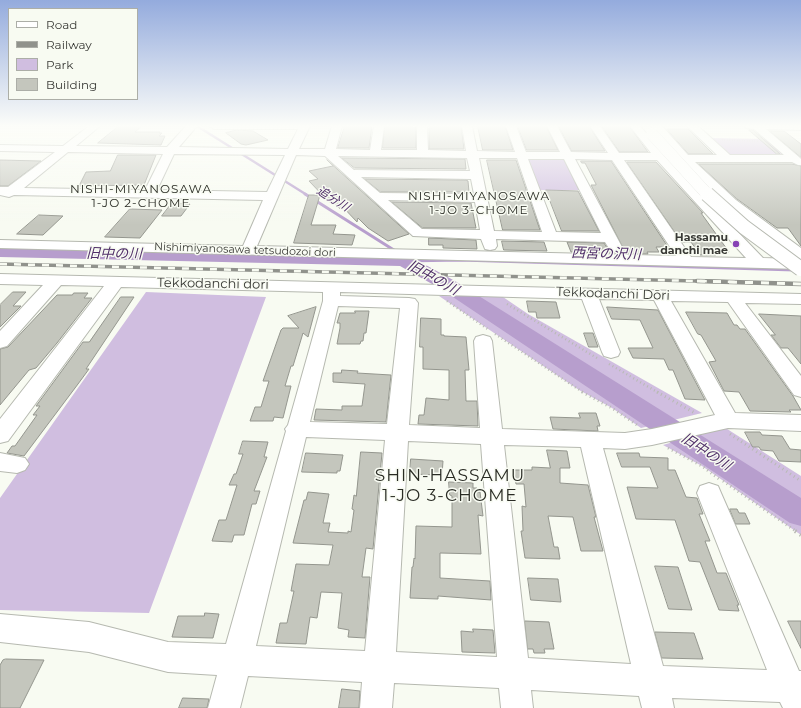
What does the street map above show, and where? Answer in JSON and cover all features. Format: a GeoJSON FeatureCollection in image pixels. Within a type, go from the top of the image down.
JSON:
{"type":"FeatureCollection","features":[{"type":"Feature","properties":{"kind":"street"},"geometry":{"type":"LineString","coordinates":[[0,200],[6,191],[52,159]]}},
{"type":"Feature","properties":{"kind":"street"},"geometry":{"type":"LineString","coordinates":[[149,194],[166,159]]}},
{"type":"Feature","properties":{"kind":"street"},"geometry":{"type":"LineString","coordinates":[[248,250],[271,196],[289,159]]}},
{"type":"Feature","properties":{"kind":"street"},"geometry":{"type":"LineString","coordinates":[[335,159],[418,233],[437,227],[488,235],[609,238]]}},
{"type":"Feature","properties":{"kind":"street"},"geometry":{"type":"LineString","coordinates":[[473,159],[491,257]]}},
{"type":"Feature","properties":{"kind":"street"},"geometry":{"type":"LineString","coordinates":[[522,159],[551,237]]}},
{"type":"Feature","properties":{"kind":"street"},"geometry":{"type":"LineString","coordinates":[[570,159],[609,238],[622,260]]}},
{"type":"Feature","properties":{"kind":"street"},"geometry":{"type":"LineString","coordinates":[[618,159],[687,262]]}},
{"type":"Feature","properties":{"kind":"street"},"geometry":{"type":"LineString","coordinates":[[662,159],[700,201],[725,224],[759,264]]}},
{"type":"Feature","properties":{"kind":"street"},"geometry":{"type":"LineString","coordinates":[[676,159],[702,190],[744,227],[801,269]]}},
{"type":"Feature","properties":{"kind":"street"},"geometry":{"type":"LineString","coordinates":[[685,159],[730,204],[801,255]]}},
{"type":"Feature","properties":{"kind":"street"},"geometry":{"type":"LineString","coordinates":[[745,159],[798,162]]}},
{"type":"Feature","properties":{"kind":"street"},"geometry":{"type":"LineString","coordinates":[[352,174],[476,175]]}},
{"type":"Feature","properties":{"kind":"street"},"geometry":{"type":"LineString","coordinates":[[6,191],[271,196]]}},
{"type":"Feature","properties":{"kind":"street"},"geometry":{"type":"LineString","coordinates":[[377,197],[481,198]]}},
{"type":"Feature","properties":{"kind":"street","name":"Nishimiyanosawa tetsudozoi dori"},"geometry":{"type":"LineString","coordinates":[[0,244],[801,264]]}},
{"type":"Feature","properties":{"kind":"street","name":"Tekkodanchi dori"},"geometry":{"type":"LineString","coordinates":[[0,279],[116,282],[332,294],[426,289]]}},
{"type":"Feature","properties":{"kind":"street"},"geometry":{"type":"LineString","coordinates":[[0,342],[57,280]]}},
{"type":"Feature","properties":{"kind":"street"},"geometry":{"type":"LineString","coordinates":[[0,435],[116,282]]}},
{"type":"Feature","properties":{"kind":"street","name":"Tekkodanchi Dōri"},"geometry":{"type":"LineString","coordinates":[[426,289],[801,300]]}},
{"type":"Feature","properties":{"kind":"street"},"geometry":{"type":"LineString","coordinates":[[224,708],[332,294],[409,303],[397,433],[376,708]]}},
{"type":"Feature","properties":{"kind":"street"},"geometry":{"type":"LineString","coordinates":[[589,294],[611,352]]}},
{"type":"Feature","properties":{"kind":"street"},"geometry":{"type":"LineString","coordinates":[[660,296],[716,422]]}},
{"type":"Feature","properties":{"kind":"street"},"geometry":{"type":"LineString","coordinates":[[733,298],[801,390]]}},
{"type":"Feature","properties":{"kind":"street"},"geometry":{"type":"LineString","coordinates":[[483,341],[517,708]]}},
{"type":"Feature","properties":{"kind":"street"},"geometry":{"type":"LineString","coordinates":[[296,429],[624,441],[655,436],[716,422],[801,423]]}},
{"type":"Feature","properties":{"kind":"street"},"geometry":{"type":"LineString","coordinates":[[590,440],[655,694]]}},
{"type":"Feature","properties":{"kind":"street"},"geometry":{"type":"LineString","coordinates":[[0,628],[89,637],[168,657],[514,673],[655,694],[797,694],[709,493]]}},
{"type":"Feature","properties":{"kind":"path"},"geometry":{"type":"LineString","coordinates":[[426,289],[439,296],[579,390],[612,408],[702,466],[801,535]]}},
{"type":"Feature","properties":{"kind":"path"},"geometry":{"type":"LineString","coordinates":[[716,422],[801,481]]}},
{"type":"Feature","properties":{"kind":"green space"},"geometry":{"type":"Polygon","coordinates":[[[527,159],[564,160],[581,190],[540,190],[527,159]]]}},
{"type":"Feature","properties":{"kind":"green space"},"geometry":{"type":"Polygon","coordinates":[[[146,292],[266,297],[149,613],[0,610],[0,498],[146,292]]]}},
{"type":"Feature","properties":{"kind":"green space"},"geometry":{"type":"Polygon","coordinates":[[[439,296],[503,297],[528,314],[702,413],[641,428],[612,408],[579,390],[439,296]]]}},
{"type":"Feature","properties":{"kind":"green space"},"geometry":{"type":"Polygon","coordinates":[[[724,427],[801,476],[801,535],[702,466],[663,445],[724,427]]]}},
{"type":"Feature","properties":{"kind":"building"},"geometry":{"type":"Polygon","coordinates":[[[116,159],[154,159],[144,185],[79,186],[86,172],[110,171],[116,159]]]}},
{"type":"Feature","properties":{"kind":"building"},"geometry":{"type":"Polygon","coordinates":[[[343,159],[465,159],[466,169],[355,168],[343,159]]]}},
{"type":"Feature","properties":{"kind":"building"},"geometry":{"type":"Polygon","coordinates":[[[0,160],[41,161],[8,186],[0,186],[0,160]]]}},
{"type":"Feature","properties":{"kind":"building"},"geometry":{"type":"Polygon","coordinates":[[[327,160],[409,234],[388,241],[368,228],[358,218],[357,222],[341,205],[340,209],[334,203],[331,204],[309,181],[318,179],[309,171],[333,166],[327,160]]]}},
{"type":"Feature","properties":{"kind":"building"},"geometry":{"type":"Polygon","coordinates":[[[487,160],[516,160],[540,230],[503,230],[487,160]]]}},
{"type":"Feature","properties":{"kind":"building"},"geometry":{"type":"Polygon","coordinates":[[[581,161],[611,161],[668,247],[656,247],[659,252],[647,252],[648,254],[571,252],[567,242],[604,243],[609,251],[615,252],[620,251],[623,248],[591,185],[596,184],[585,163],[582,163],[581,161]]]}},
{"type":"Feature","properties":{"kind":"building"},"geometry":{"type":"Polygon","coordinates":[[[627,162],[656,162],[703,213],[701,213],[729,252],[713,252],[716,255],[700,255],[691,242],[682,242],[627,162]]]}},
{"type":"Feature","properties":{"kind":"building"},"geometry":{"type":"Polygon","coordinates":[[[699,164],[792,164],[801,166],[801,246],[788,228],[777,228],[737,199],[699,164]]]}},
{"type":"Feature","properties":{"kind":"building"},"geometry":{"type":"Polygon","coordinates":[[[365,179],[466,180],[468,181],[469,192],[381,192],[365,179]]]}},
{"type":"Feature","properties":{"kind":"building"},"geometry":{"type":"Polygon","coordinates":[[[546,190],[578,191],[599,231],[562,231],[546,190]]]}},
{"type":"Feature","properties":{"kind":"building"},"geometry":{"type":"Polygon","coordinates":[[[309,195],[320,195],[311,225],[336,225],[333,234],[355,235],[352,245],[294,243],[309,195]]]}},
{"type":"Feature","properties":{"kind":"building"},"geometry":{"type":"Polygon","coordinates":[[[392,202],[471,203],[476,228],[423,228],[392,202]]]}},
{"type":"Feature","properties":{"kind":"building"},"geometry":{"type":"Polygon","coordinates":[[[172,203],[190,204],[181,216],[162,216],[172,203]]]}},
{"type":"Feature","properties":{"kind":"building"},"geometry":{"type":"Polygon","coordinates":[[[130,209],[162,210],[140,238],[105,237],[130,209]]]}},
{"type":"Feature","properties":{"kind":"building"},"geometry":{"type":"Polygon","coordinates":[[[39,215],[63,216],[43,235],[17,234],[39,215]]]}},
{"type":"Feature","properties":{"kind":"building"},"geometry":{"type":"Polygon","coordinates":[[[429,238],[476,240],[477,249],[443,248],[443,245],[429,245],[429,238]]]}},
{"type":"Feature","properties":{"kind":"building"},"geometry":{"type":"Polygon","coordinates":[[[502,241],[544,242],[547,251],[504,250],[502,241]]]}},
{"type":"Feature","properties":{"kind":"building"},"geometry":{"type":"Polygon","coordinates":[[[13,292],[26,292],[13,306],[21,306],[0,327],[0,305],[13,292]]]}},
{"type":"Feature","properties":{"kind":"building"},"geometry":{"type":"Polygon","coordinates":[[[74,293],[88,293],[84,298],[92,298],[36,368],[29,370],[0,405],[0,349],[8,347],[57,295],[72,295],[74,293]]]}},
{"type":"Feature","properties":{"kind":"building"},"geometry":{"type":"Polygon","coordinates":[[[121,297],[134,297],[86,369],[89,369],[24,456],[7,453],[12,446],[15,446],[37,415],[33,415],[40,406],[36,406],[83,342],[89,342],[121,297]]]}},
{"type":"Feature","properties":{"kind":"building"},"geometry":{"type":"Polygon","coordinates":[[[527,301],[556,302],[560,318],[537,318],[536,312],[529,312],[527,301]]]}},
{"type":"Feature","properties":{"kind":"building"},"geometry":{"type":"Polygon","coordinates":[[[316,307],[308,337],[303,333],[285,386],[291,386],[283,418],[274,417],[273,421],[250,421],[255,407],[261,407],[269,381],[263,381],[281,330],[283,328],[299,328],[288,316],[316,307]]]}},
{"type":"Feature","properties":{"kind":"building"},"geometry":{"type":"Polygon","coordinates":[[[607,307],[658,310],[705,400],[685,399],[673,370],[669,370],[664,359],[633,358],[628,348],[653,348],[640,320],[612,319],[607,307]]]}},
{"type":"Feature","properties":{"kind":"building"},"geometry":{"type":"Polygon","coordinates":[[[355,311],[369,311],[366,333],[364,333],[363,341],[361,341],[360,344],[337,344],[340,323],[337,323],[340,313],[355,313],[355,311]]]}},
{"type":"Feature","properties":{"kind":"building"},"geometry":{"type":"Polygon","coordinates":[[[686,312],[727,313],[734,325],[737,325],[740,329],[745,329],[793,396],[801,410],[789,410],[791,412],[750,411],[739,392],[724,391],[709,362],[716,361],[701,335],[698,334],[686,312]]]}},
{"type":"Feature","properties":{"kind":"building"},"geometry":{"type":"Polygon","coordinates":[[[759,314],[801,316],[801,364],[788,348],[781,348],[771,335],[775,335],[759,314]]]}},
{"type":"Feature","properties":{"kind":"building"},"geometry":{"type":"Polygon","coordinates":[[[421,318],[441,319],[441,335],[466,337],[469,370],[465,370],[466,401],[477,401],[478,426],[418,424],[419,415],[424,415],[426,398],[449,400],[449,370],[423,369],[423,347],[420,347],[421,318]]]}},
{"type":"Feature","properties":{"kind":"building"},"geometry":{"type":"Polygon","coordinates":[[[584,333],[593,333],[598,347],[589,347],[584,333]]]}},
{"type":"Feature","properties":{"kind":"building"},"geometry":{"type":"Polygon","coordinates":[[[342,370],[358,371],[357,373],[391,375],[386,422],[314,420],[316,409],[342,410],[342,406],[362,406],[365,384],[333,382],[333,373],[341,373],[342,370]]]}},
{"type":"Feature","properties":{"kind":"building"},"geometry":{"type":"Polygon","coordinates":[[[579,413],[596,413],[600,426],[597,426],[598,431],[553,429],[550,417],[580,418],[579,413]]]}},
{"type":"Feature","properties":{"kind":"building"},"geometry":{"type":"Polygon","coordinates":[[[745,432],[760,432],[762,435],[782,436],[790,449],[801,450],[801,462],[779,461],[773,451],[761,450],[759,447],[753,447],[745,432]]]}},
{"type":"Feature","properties":{"kind":"building"},"geometry":{"type":"Polygon","coordinates":[[[243,441],[268,442],[264,457],[267,457],[254,491],[260,491],[256,504],[252,504],[244,535],[234,535],[232,542],[212,541],[219,520],[226,520],[237,485],[229,485],[234,474],[236,474],[243,454],[239,454],[243,441]]]}},
{"type":"Feature","properties":{"kind":"building"},"geometry":{"type":"Polygon","coordinates":[[[547,450],[567,451],[570,468],[560,468],[560,483],[588,485],[596,517],[594,517],[603,551],[581,551],[573,517],[548,516],[554,547],[558,547],[560,559],[525,558],[521,531],[523,531],[522,506],[526,507],[524,484],[516,484],[514,470],[532,470],[532,467],[550,468],[547,450]]]}},
{"type":"Feature","properties":{"kind":"building"},"geometry":{"type":"Polygon","coordinates":[[[361,452],[382,453],[373,549],[366,548],[362,577],[370,577],[365,638],[348,637],[349,630],[338,628],[342,593],[321,592],[317,618],[310,617],[306,644],[276,643],[280,623],[287,623],[294,591],[291,591],[296,564],[329,565],[333,545],[293,543],[304,500],[306,500],[308,492],[329,494],[323,523],[330,523],[328,532],[351,532],[354,510],[352,509],[354,495],[356,496],[361,452]]]}},
{"type":"Feature","properties":{"kind":"building"},"geometry":{"type":"Polygon","coordinates":[[[306,453],[343,455],[340,471],[337,471],[337,473],[302,472],[306,453]]]}},
{"type":"Feature","properties":{"kind":"building"},"geometry":{"type":"Polygon","coordinates":[[[617,453],[639,453],[640,457],[668,458],[668,470],[675,470],[686,497],[697,498],[703,514],[699,514],[710,541],[705,541],[717,573],[726,573],[739,605],[737,605],[739,611],[719,610],[700,562],[689,561],[675,520],[636,519],[627,487],[658,488],[650,467],[622,467],[617,453]]]}},
{"type":"Feature","properties":{"kind":"building"},"geometry":{"type":"Polygon","coordinates":[[[411,459],[443,461],[442,475],[410,474],[411,459]]]}},
{"type":"Feature","properties":{"kind":"building"},"geometry":{"type":"Polygon","coordinates":[[[449,482],[473,483],[473,488],[477,488],[477,492],[480,492],[483,516],[478,515],[481,554],[440,553],[440,578],[490,581],[491,600],[438,596],[438,599],[410,598],[412,567],[414,558],[415,559],[416,526],[452,527],[452,496],[450,495],[449,482]]]}},
{"type":"Feature","properties":{"kind":"building"},"geometry":{"type":"Polygon","coordinates":[[[730,509],[737,509],[739,513],[745,513],[750,524],[736,524],[730,509]]]}},
{"type":"Feature","properties":{"kind":"building"},"geometry":{"type":"Polygon","coordinates":[[[655,566],[678,567],[692,610],[669,609],[655,566]]]}},
{"type":"Feature","properties":{"kind":"building"},"geometry":{"type":"Polygon","coordinates":[[[528,578],[558,579],[561,602],[531,600],[528,578]]]}},
{"type":"Feature","properties":{"kind":"building"},"geometry":{"type":"Polygon","coordinates":[[[205,613],[219,614],[213,638],[172,637],[178,616],[204,616],[205,613]]]}},
{"type":"Feature","properties":{"kind":"building"},"geometry":{"type":"Polygon","coordinates":[[[525,621],[549,622],[554,649],[544,649],[545,653],[534,653],[533,649],[528,649],[525,621]]]}},
{"type":"Feature","properties":{"kind":"building"},"geometry":{"type":"Polygon","coordinates":[[[788,621],[801,621],[801,648],[788,621]]]}},
{"type":"Feature","properties":{"kind":"building"},"geometry":{"type":"Polygon","coordinates":[[[473,629],[493,630],[495,653],[462,652],[461,631],[473,632],[473,629]]]}},
{"type":"Feature","properties":{"kind":"building"},"geometry":{"type":"Polygon","coordinates":[[[655,632],[694,633],[703,659],[662,658],[655,632]]]}},
{"type":"Feature","properties":{"kind":"building"},"geometry":{"type":"Polygon","coordinates":[[[3,660],[44,660],[20,708],[0,708],[0,665],[3,660]]]}},
{"type":"Feature","properties":{"kind":"building"},"geometry":{"type":"Polygon","coordinates":[[[342,689],[360,691],[359,708],[339,708],[342,689]]]}},
{"type":"Feature","properties":{"kind":"building"},"geometry":{"type":"Polygon","coordinates":[[[183,698],[209,699],[207,708],[179,708],[183,698]]]}},
{"type":"Feature","properties":{"kind":"waterway","name":"追分川"},"geometry":{"type":"LineString","coordinates":[[250,159],[307,195]]}},
{"type":"Feature","properties":{"kind":"waterway","name":"追分川"},"geometry":{"type":"LineString","coordinates":[[305,194],[397,252]]}},
{"type":"Feature","properties":{"kind":"waterway","name":"旧中の川"},"geometry":{"type":"LineString","coordinates":[[0,252],[404,261],[448,285],[801,514]]}},
{"type":"Feature","properties":{"kind":"waterway","name":"西宮の沢川"},"geometry":{"type":"LineString","coordinates":[[404,261],[460,260],[795,270]]}},
{"type":"Feature","properties":{"kind":"railway"},"geometry":{"type":"LineString","coordinates":[[0,264],[702,281]]}},
{"type":"Feature","properties":{"kind":"railway"},"geometry":{"type":"LineString","coordinates":[[697,281],[702,281]]}},
{"type":"Feature","properties":{"kind":"railway"},"geometry":{"type":"LineString","coordinates":[[702,281],[737,282]]}},
{"type":"Feature","properties":{"kind":"railway"},"geometry":{"type":"LineString","coordinates":[[702,281],[801,284]]}},
{"type":"Feature","properties":{"kind":"place","name":"Hassamu danchi mae"},"geometry":{"type":"Point","coordinates":[736,244]}},
{"type":"Feature","properties":{"kind":"district","name":"NISHI-MIYANOSAWA 1-JO 2-CHOME"},"geometry":{"type":"Point","coordinates":[141,196]}},
{"type":"Feature","properties":{"kind":"district","name":"NISHI-MIYANOSAWA 1-JO 3-CHOME"},"geometry":{"type":"Point","coordinates":[479,203]}},
{"type":"Feature","properties":{"kind":"district","name":"SHIN-HASSAMU 1-JO 3-CHOME"},"geometry":{"type":"Point","coordinates":[450,486]}}]}
